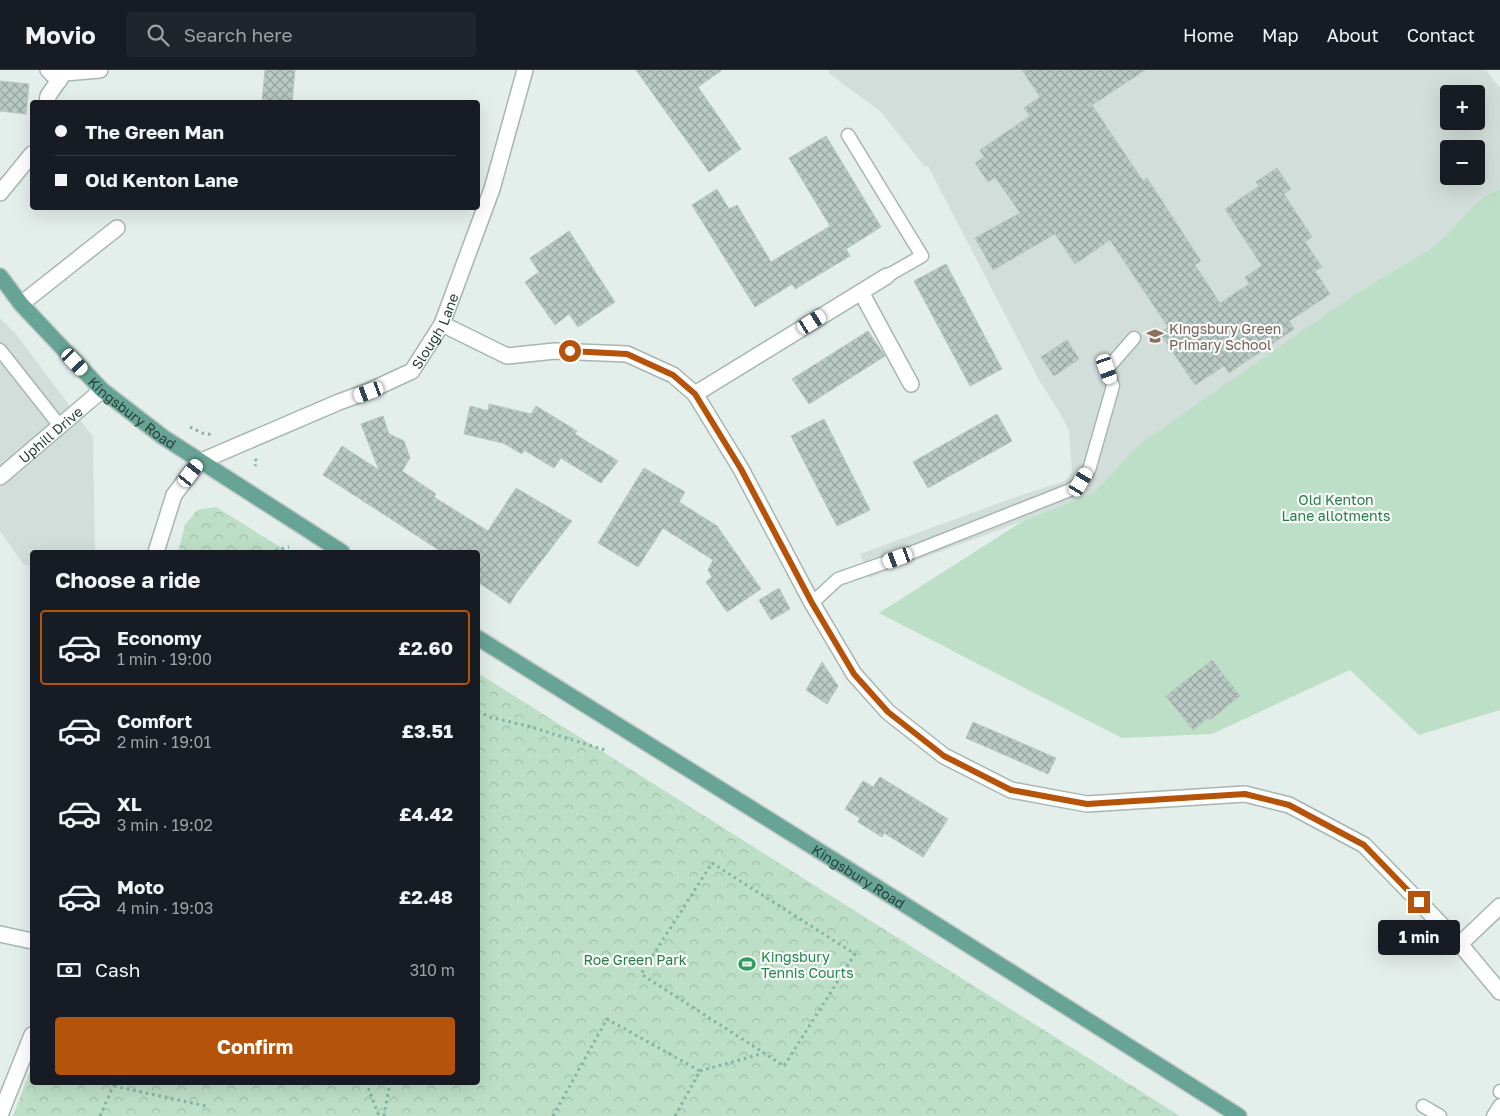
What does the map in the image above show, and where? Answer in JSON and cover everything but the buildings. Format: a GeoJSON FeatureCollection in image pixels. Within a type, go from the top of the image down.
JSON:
{"type":"FeatureCollection","features":[{"type":"Feature","properties":{"kind":"main road","name":"Kingsbury Road"},"geometry":{"type":"LineString","coordinates":[[0,276],[21,304],[102,390],[199,462],[339,550]]}},
{"type":"Feature","properties":{"kind":"main road","name":"Kingsbury Road"},"geometry":{"type":"LineString","coordinates":[[480,639],[854,872],[1239,1116]]}},
{"type":"Feature","properties":{"kind":"street"},"geometry":{"type":"LineString","coordinates":[[48,70],[59,81]]}},
{"type":"Feature","properties":{"kind":"street"},"geometry":{"type":"LineString","coordinates":[[47,100],[48,96],[64,73],[100,70]]}},
{"type":"Feature","properties":{"kind":"street","name":"Slough Lane"},"geometry":{"type":"LineString","coordinates":[[199,462],[339,402],[369,392],[412,371],[442,324],[492,188],[525,70]]}},
{"type":"Feature","properties":{"kind":"street"},"geometry":{"type":"LineString","coordinates":[[0,193],[30,156]]}},
{"type":"Feature","properties":{"kind":"street"},"geometry":{"type":"LineString","coordinates":[[21,304],[117,228]]}},
{"type":"Feature","properties":{"kind":"street"},"geometry":{"type":"LineString","coordinates":[[695,394],[887,276]]}},
{"type":"Feature","properties":{"kind":"street"},"geometry":{"type":"LineString","coordinates":[[861,292],[911,384]]}},
{"type":"Feature","properties":{"kind":"street"},"geometry":{"type":"LineString","coordinates":[[442,324],[507,356],[556,351],[627,354],[673,375],[695,394],[741,469],[812,603],[854,674],[888,712],[944,756],[1011,790],[1087,804],[1245,794],[1289,805],[1364,845],[1460,944],[1500,992]]}},
{"type":"Feature","properties":{"kind":"street","name":"Uphill Drive"},"geometry":{"type":"LineString","coordinates":[[0,477],[102,390]]}},
{"type":"Feature","properties":{"kind":"street"},"geometry":{"type":"LineString","coordinates":[[157,550],[174,495],[199,462]]}},
{"type":"Feature","properties":{"kind":"street"},"geometry":{"type":"LineString","coordinates":[[1460,944],[1500,906]]}},
{"type":"Feature","properties":{"kind":"street"},"geometry":{"type":"LineString","coordinates":[[0,934],[30,941]]}},
{"type":"Feature","properties":{"kind":"street"},"geometry":{"type":"LineString","coordinates":[[0,1115],[30,1040]]}},
{"type":"Feature","properties":{"kind":"lane"},"geometry":{"type":"LineString","coordinates":[[848,135],[922,256],[887,276]]}},
{"type":"Feature","properties":{"kind":"lane"},"geometry":{"type":"LineString","coordinates":[[812,603],[838,579],[1070,490],[1081,482],[1089,470],[1112,386],[1107,369],[1134,338]]}},
{"type":"Feature","properties":{"kind":"lane"},"geometry":{"type":"LineString","coordinates":[[0,350],[60,426]]}},
{"type":"Feature","properties":{"kind":"lane"},"geometry":{"type":"LineString","coordinates":[[1493,1116],[1500,1105]]}},
{"type":"Feature","properties":{"kind":"lane"},"geometry":{"type":"LineString","coordinates":[[1423,1106],[1440,1116]]}},
{"type":"Feature","properties":{"kind":"path"},"geometry":{"type":"LineString","coordinates":[[190,427],[211,435],[217,434]]}},
{"type":"Feature","properties":{"kind":"path"},"geometry":{"type":"LineString","coordinates":[[255,459],[257,461],[255,466]]}},
{"type":"Feature","properties":{"kind":"path"},"geometry":{"type":"LineString","coordinates":[[277,550],[289,547]]}},
{"type":"Feature","properties":{"kind":"path"},"geometry":{"type":"LineString","coordinates":[[480,712],[489,717],[528,726],[608,751]]}},
{"type":"Feature","properties":{"kind":"path"},"geometry":{"type":"LineString","coordinates":[[553,1116],[607,1019],[700,1071],[764,1053],[784,1066],[855,954],[712,863],[641,974],[764,1053]]}},
{"type":"Feature","properties":{"kind":"path"},"geometry":{"type":"LineString","coordinates":[[675,1116],[700,1071]]}},
{"type":"Feature","properties":{"kind":"path"},"geometry":{"type":"LineString","coordinates":[[100,1116],[114,1085]]}},
{"type":"Feature","properties":{"kind":"path"},"geometry":{"type":"LineString","coordinates":[[118,1085],[206,1106]]}},
{"type":"Feature","properties":{"kind":"path"},"geometry":{"type":"LineString","coordinates":[[367,1085],[379,1116]]}},
{"type":"Feature","properties":{"kind":"path"},"geometry":{"type":"LineString","coordinates":[[384,1116],[389,1085]]}},
{"type":"Feature","properties":{"kind":"shaded area","name":"Kingsbury Green Primary School"},"geometry":{"type":"Polygon","coordinates":[[[828,70],[1486,70],[1500,88],[1500,189],[1487,195],[1473,206],[1446,236],[1430,249],[1357,293],[1113,473],[1093,493],[869,578],[860,554],[1065,481],[1072,472],[1069,432],[1063,418],[1039,380],[928,166],[925,167],[880,111],[831,75],[828,70]]]}},
{"type":"Feature","properties":{"kind":"shaded area"},"geometry":{"type":"Polygon","coordinates":[[[0,318],[16,334],[93,437],[95,550],[30,550],[30,566],[24,565],[0,531],[0,318]]]}},
{"type":"Feature","properties":{"kind":"green space","name":"Old Kenton Lane allotments"},"geometry":{"type":"Polygon","coordinates":[[[1500,189],[1500,710],[1419,735],[1350,670],[1212,734],[1122,738],[879,613],[1023,521],[1093,493],[1133,450],[1147,439],[1357,293],[1430,249],[1446,236],[1473,206],[1487,195],[1500,189]]]}},
{"type":"Feature","properties":{"kind":"green space"},"geometry":{"type":"Polygon","coordinates":[[[216,507],[285,550],[179,550],[185,525],[197,510],[216,507]]]}},
{"type":"Feature","properties":{"kind":"green space","name":"Roe Green Park"},"geometry":{"type":"Polygon","coordinates":[[[480,674],[1180,1116],[13,1116],[30,1071],[30,1085],[480,1085],[480,674]]]}},
{"type":"Feature","properties":{"kind":"place","name":"Kingsbury Green Primary School"},"geometry":{"type":"Point","coordinates":[1155,336]}},
{"type":"Feature","properties":{"kind":"place","name":"Kingsbury Tennis Courts"},"geometry":{"type":"Point","coordinates":[747,964]}},
{"type":"Feature","properties":{"kind":"route"},"geometry":{"type":"LineString","coordinates":[[570,351],[627,354],[673,375],[695,394],[741,469],[812,603],[854,674],[888,712],[944,756],[1011,790],[1087,804],[1245,794],[1289,805],[1364,845],[1419,902]]}}]}
